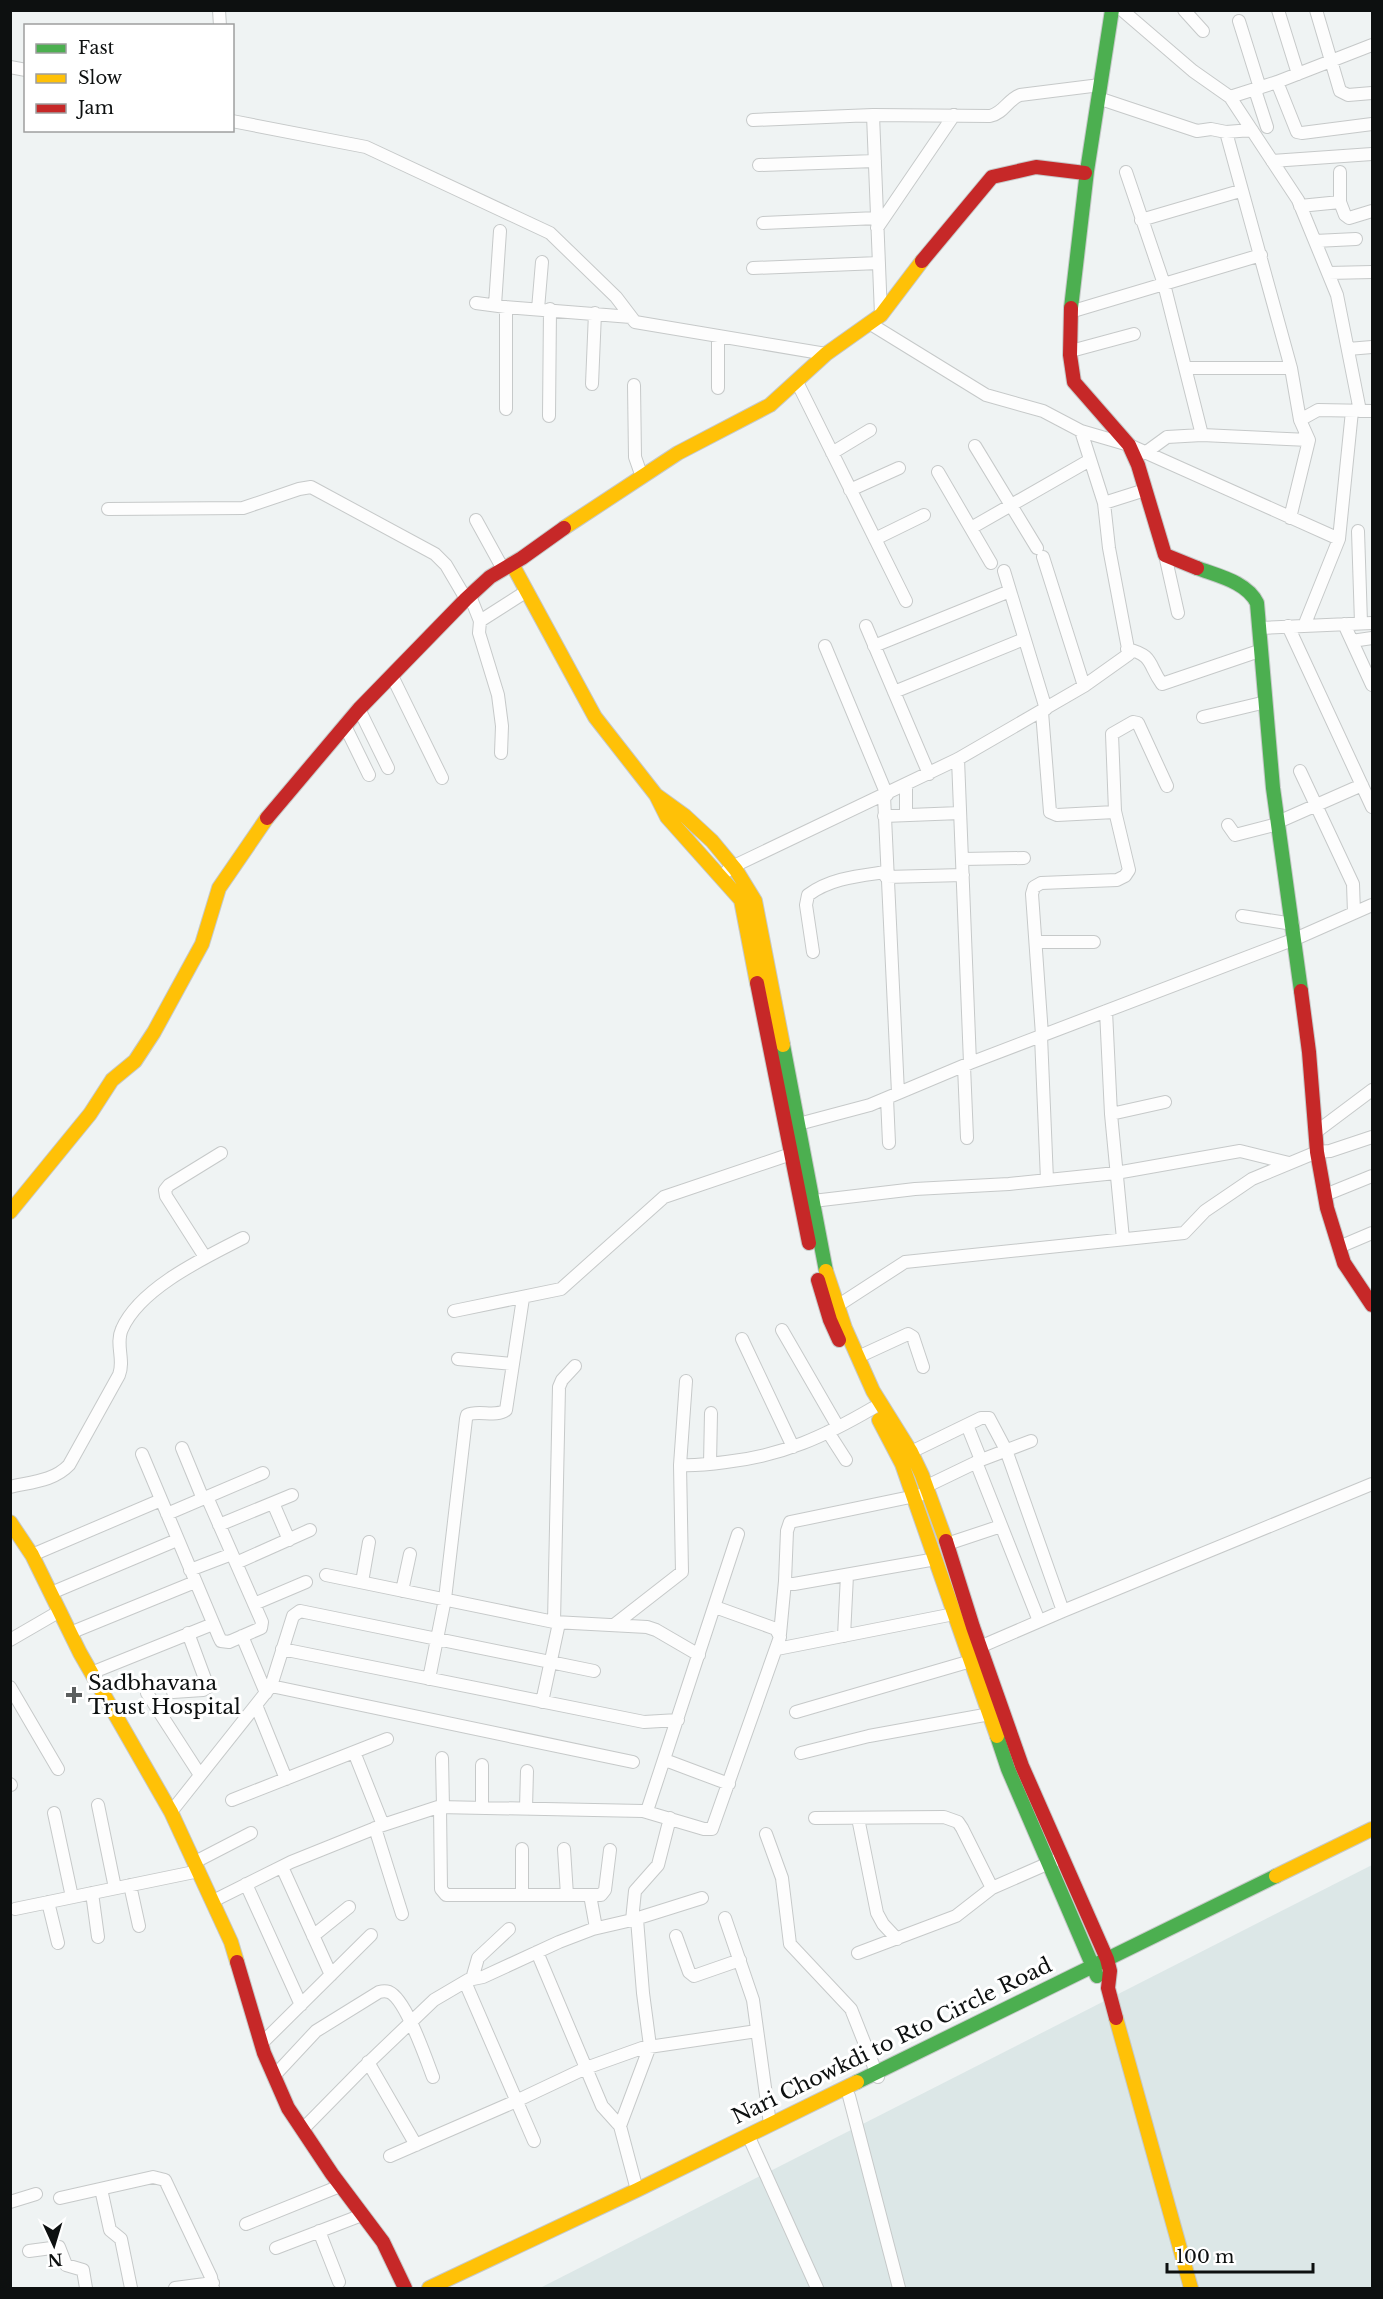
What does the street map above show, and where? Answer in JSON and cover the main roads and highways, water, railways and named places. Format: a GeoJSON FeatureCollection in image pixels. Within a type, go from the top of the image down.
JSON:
{"type":"FeatureCollection","features":[{"type":"Feature","properties":{"kind":"main road"},"geometry":{"type":"LineString","coordinates":[[1113,10],[1085,173],[1070,312],[1070,369],[1074,382],[1129,446],[1165,555],[1242,586],[1252,593],[1257,603],[1273,788],[1310,1052],[1317,1152],[1325,1194],[1344,1263],[1372,1305]]}},
{"type":"Feature","properties":{"kind":"main road"},"geometry":{"type":"LineString","coordinates":[[10,1212],[90,1114],[112,1080],[135,1061],[154,1032],[202,944],[219,888],[271,812],[359,709],[468,597],[490,577],[678,453],[770,405],[826,354],[881,315],[930,250],[992,177],[1036,167],[1085,173]]}},
{"type":"Feature","properties":{"kind":"main road"},"geometry":{"type":"LineString","coordinates":[[508,566],[527,591],[595,717],[656,795],[667,817],[738,895],[742,905],[793,1126],[813,1201],[833,1310],[834,1329],[899,1457],[954,1614],[1062,1857],[1108,1988],[1191,2289]]}},
{"type":"Feature","properties":{"kind":"main road"},"geometry":{"type":"LineString","coordinates":[[656,795],[680,811],[734,866],[750,891],[759,914],[793,1126],[791,1154],[813,1262],[833,1310],[858,1358],[873,1402],[911,1452],[928,1490],[947,1544],[973,1653],[1011,1776],[1049,1864],[1102,1968]]}},
{"type":"Feature","properties":{"kind":"main road"},"geometry":{"type":"LineString","coordinates":[[10,1522],[32,1555],[70,1633],[171,1812],[197,1866],[231,1942],[261,2044],[288,2108],[340,2186],[383,2242],[405,2289]]}},
{"type":"Feature","properties":{"kind":"main road","name":"Nari Chowkdi to Rto Circle Road"},"geometry":{"type":"LineString","coordinates":[[429,2289],[636,2190],[750,2140],[770,2124],[878,2077],[1102,1968],[1372,1829]]}},
{"type":"Feature","properties":{"kind":"main road"},"geometry":{"type":"LineString","coordinates":[[1102,1968],[1372,1843]]}},
{"type":"Feature","properties":{"kind":"main road"},"geometry":{"type":"LineString","coordinates":[[471,2283],[750,2140],[849,2096],[878,2077]]}},
{"type":"Feature","properties":{"kind":"place","name":"Sadbhavana Trust Hospital"},"geometry":{"type":"Point","coordinates":[74,1695]}}]}
